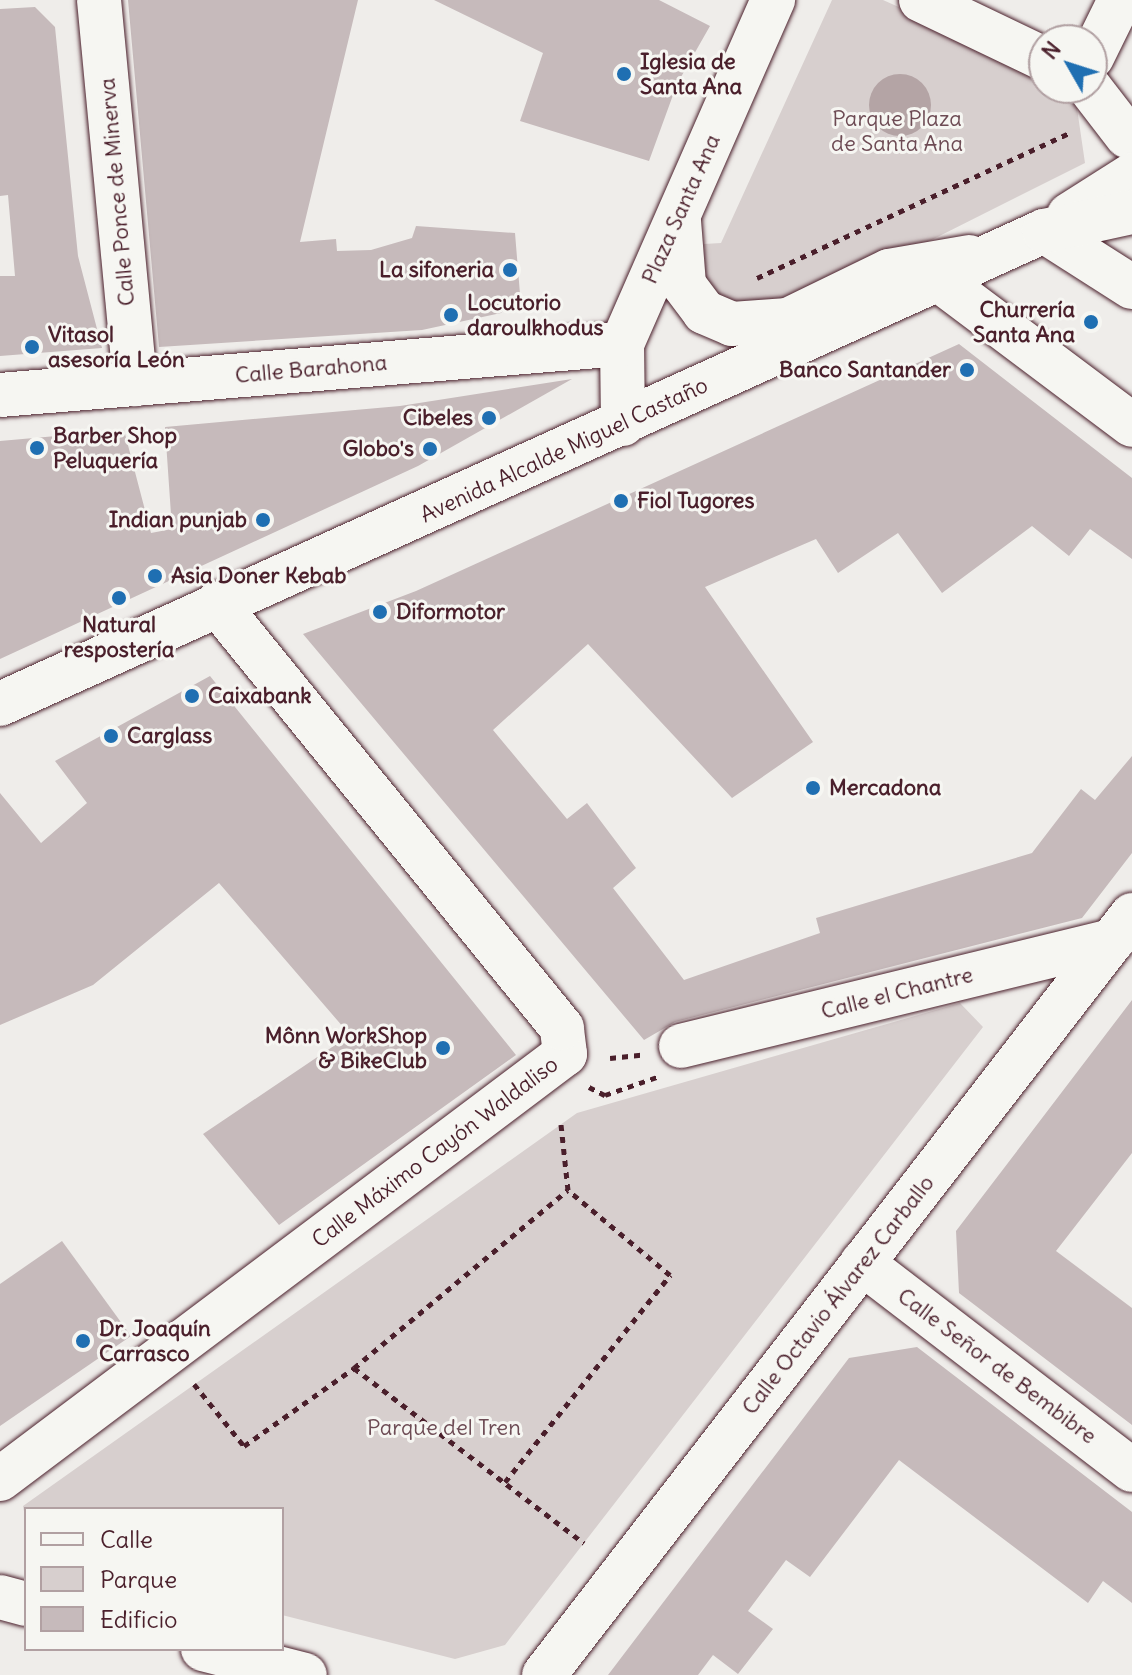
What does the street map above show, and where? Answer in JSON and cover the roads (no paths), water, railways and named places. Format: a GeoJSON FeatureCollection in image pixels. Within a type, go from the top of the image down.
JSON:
{"type":"FeatureCollection","features":[{"type":"Feature","properties":{"kind":"street","name":"Calle Ponce de Minerva"},"geometry":{"type":"LineString","coordinates":[[99,0],[135,384]]}},
{"type":"Feature","properties":{"kind":"street","name":"Plaza Santa Ana"},"geometry":{"type":"LineString","coordinates":[[623,424],[622,344],[773,0]]}},
{"type":"Feature","properties":{"kind":"street"},"geometry":{"type":"LineString","coordinates":[[921,0],[1028,51]]}},
{"type":"Feature","properties":{"kind":"street"},"geometry":{"type":"LineString","coordinates":[[1108,24],[1120,0]]}},
{"type":"Feature","properties":{"kind":"street"},"geometry":{"type":"LineString","coordinates":[[1107,127],[1044,231],[1132,287]]}},
{"type":"Feature","properties":{"kind":"street"},"geometry":{"type":"LineString","coordinates":[[680,212],[684,285],[704,312],[732,324],[788,320],[889,271],[999,252]]}},
{"type":"Feature","properties":{"kind":"street","name":"Avenida Alcalde Miguel Castaño"},"geometry":{"type":"LineString","coordinates":[[0,704],[1044,231],[1132,212]]}},
{"type":"Feature","properties":{"kind":"street"},"geometry":{"type":"LineString","coordinates":[[939,280],[1132,425]]}},
{"type":"Feature","properties":{"kind":"street","name":"Calle Barahona"},"geometry":{"type":"LineString","coordinates":[[0,395],[622,344]]}},
{"type":"Feature","properties":{"kind":"street","name":"Calle Máximo Cayón Waldaliso"},"geometry":{"type":"LineString","coordinates":[[0,1479],[565,1054],[562,1028],[217,604]]}},
{"type":"Feature","properties":{"kind":"street","name":"Calle el Chantre"},"geometry":{"type":"LineString","coordinates":[[681,1046],[1122,928]]}},
{"type":"Feature","properties":{"kind":"street","name":"Calle Octavio Álvarez Carballo"},"geometry":{"type":"LineString","coordinates":[[544,1675],[1122,928]]}},
{"type":"Feature","properties":{"kind":"street","name":"Calle Señor de Bembibre"},"geometry":{"type":"LineString","coordinates":[[862,1263],[1132,1470]]}},
{"type":"Feature","properties":{"kind":"street"},"geometry":{"type":"LineString","coordinates":[[0,1597],[24,1603]]}},
{"type":"Feature","properties":{"kind":"street"},"geometry":{"type":"LineString","coordinates":[[211,1651],[305,1675]]}},
{"type":"Feature","properties":{"kind":"place","name":"Iglesia de Santa Ana"},"geometry":{"type":"Point","coordinates":[624,74]}},
{"type":"Feature","properties":{"kind":"place","name":"La sifoneria"},"geometry":{"type":"Point","coordinates":[510,270]}},
{"type":"Feature","properties":{"kind":"place","name":"Locutorio daroulkhodus"},"geometry":{"type":"Point","coordinates":[451,315]}},
{"type":"Feature","properties":{"kind":"place","name":"Churrería Santa Ana"},"geometry":{"type":"Point","coordinates":[1091,322]}},
{"type":"Feature","properties":{"kind":"place","name":"Vitasol asesoría León"},"geometry":{"type":"Point","coordinates":[32,347]}},
{"type":"Feature","properties":{"kind":"place","name":"Banco Santander"},"geometry":{"type":"Point","coordinates":[967,370]}},
{"type":"Feature","properties":{"kind":"place","name":"Cibeles"},"geometry":{"type":"Point","coordinates":[489,418]}},
{"type":"Feature","properties":{"kind":"place","name":"Barber Shop Peluquería"},"geometry":{"type":"Point","coordinates":[37,448]}},
{"type":"Feature","properties":{"kind":"place","name":"Globo's"},"geometry":{"type":"Point","coordinates":[430,449]}},
{"type":"Feature","properties":{"kind":"place","name":"Fiol Tugores"},"geometry":{"type":"Point","coordinates":[621,501]}},
{"type":"Feature","properties":{"kind":"place","name":"Indian punjab"},"geometry":{"type":"Point","coordinates":[263,520]}},
{"type":"Feature","properties":{"kind":"place","name":"Asia Doner Kebab"},"geometry":{"type":"Point","coordinates":[155,576]}},
{"type":"Feature","properties":{"kind":"place","name":"Natural respostería"},"geometry":{"type":"Point","coordinates":[119,598]}},
{"type":"Feature","properties":{"kind":"place","name":"Diformotor"},"geometry":{"type":"Point","coordinates":[380,612]}},
{"type":"Feature","properties":{"kind":"place","name":"Caixabank"},"geometry":{"type":"Point","coordinates":[192,696]}},
{"type":"Feature","properties":{"kind":"place","name":"Carglass"},"geometry":{"type":"Point","coordinates":[111,736]}},
{"type":"Feature","properties":{"kind":"place","name":"Mercadona"},"geometry":{"type":"Point","coordinates":[813,788]}},
{"type":"Feature","properties":{"kind":"place","name":"Mônn WorkShop & BikeClub"},"geometry":{"type":"Point","coordinates":[443,1048]}},
{"type":"Feature","properties":{"kind":"place","name":"Dr. Joaquín Carrasco"},"geometry":{"type":"Point","coordinates":[83,1341]}},
{"type":"Feature","properties":{"kind":"park label","name":"Parque Plaza de Santa Ana"},"geometry":{"type":"Point","coordinates":[897,130]}},
{"type":"Feature","properties":{"kind":"park label","name":"Parque del Tren"},"geometry":{"type":"Point","coordinates":[444,1428]}}]}
